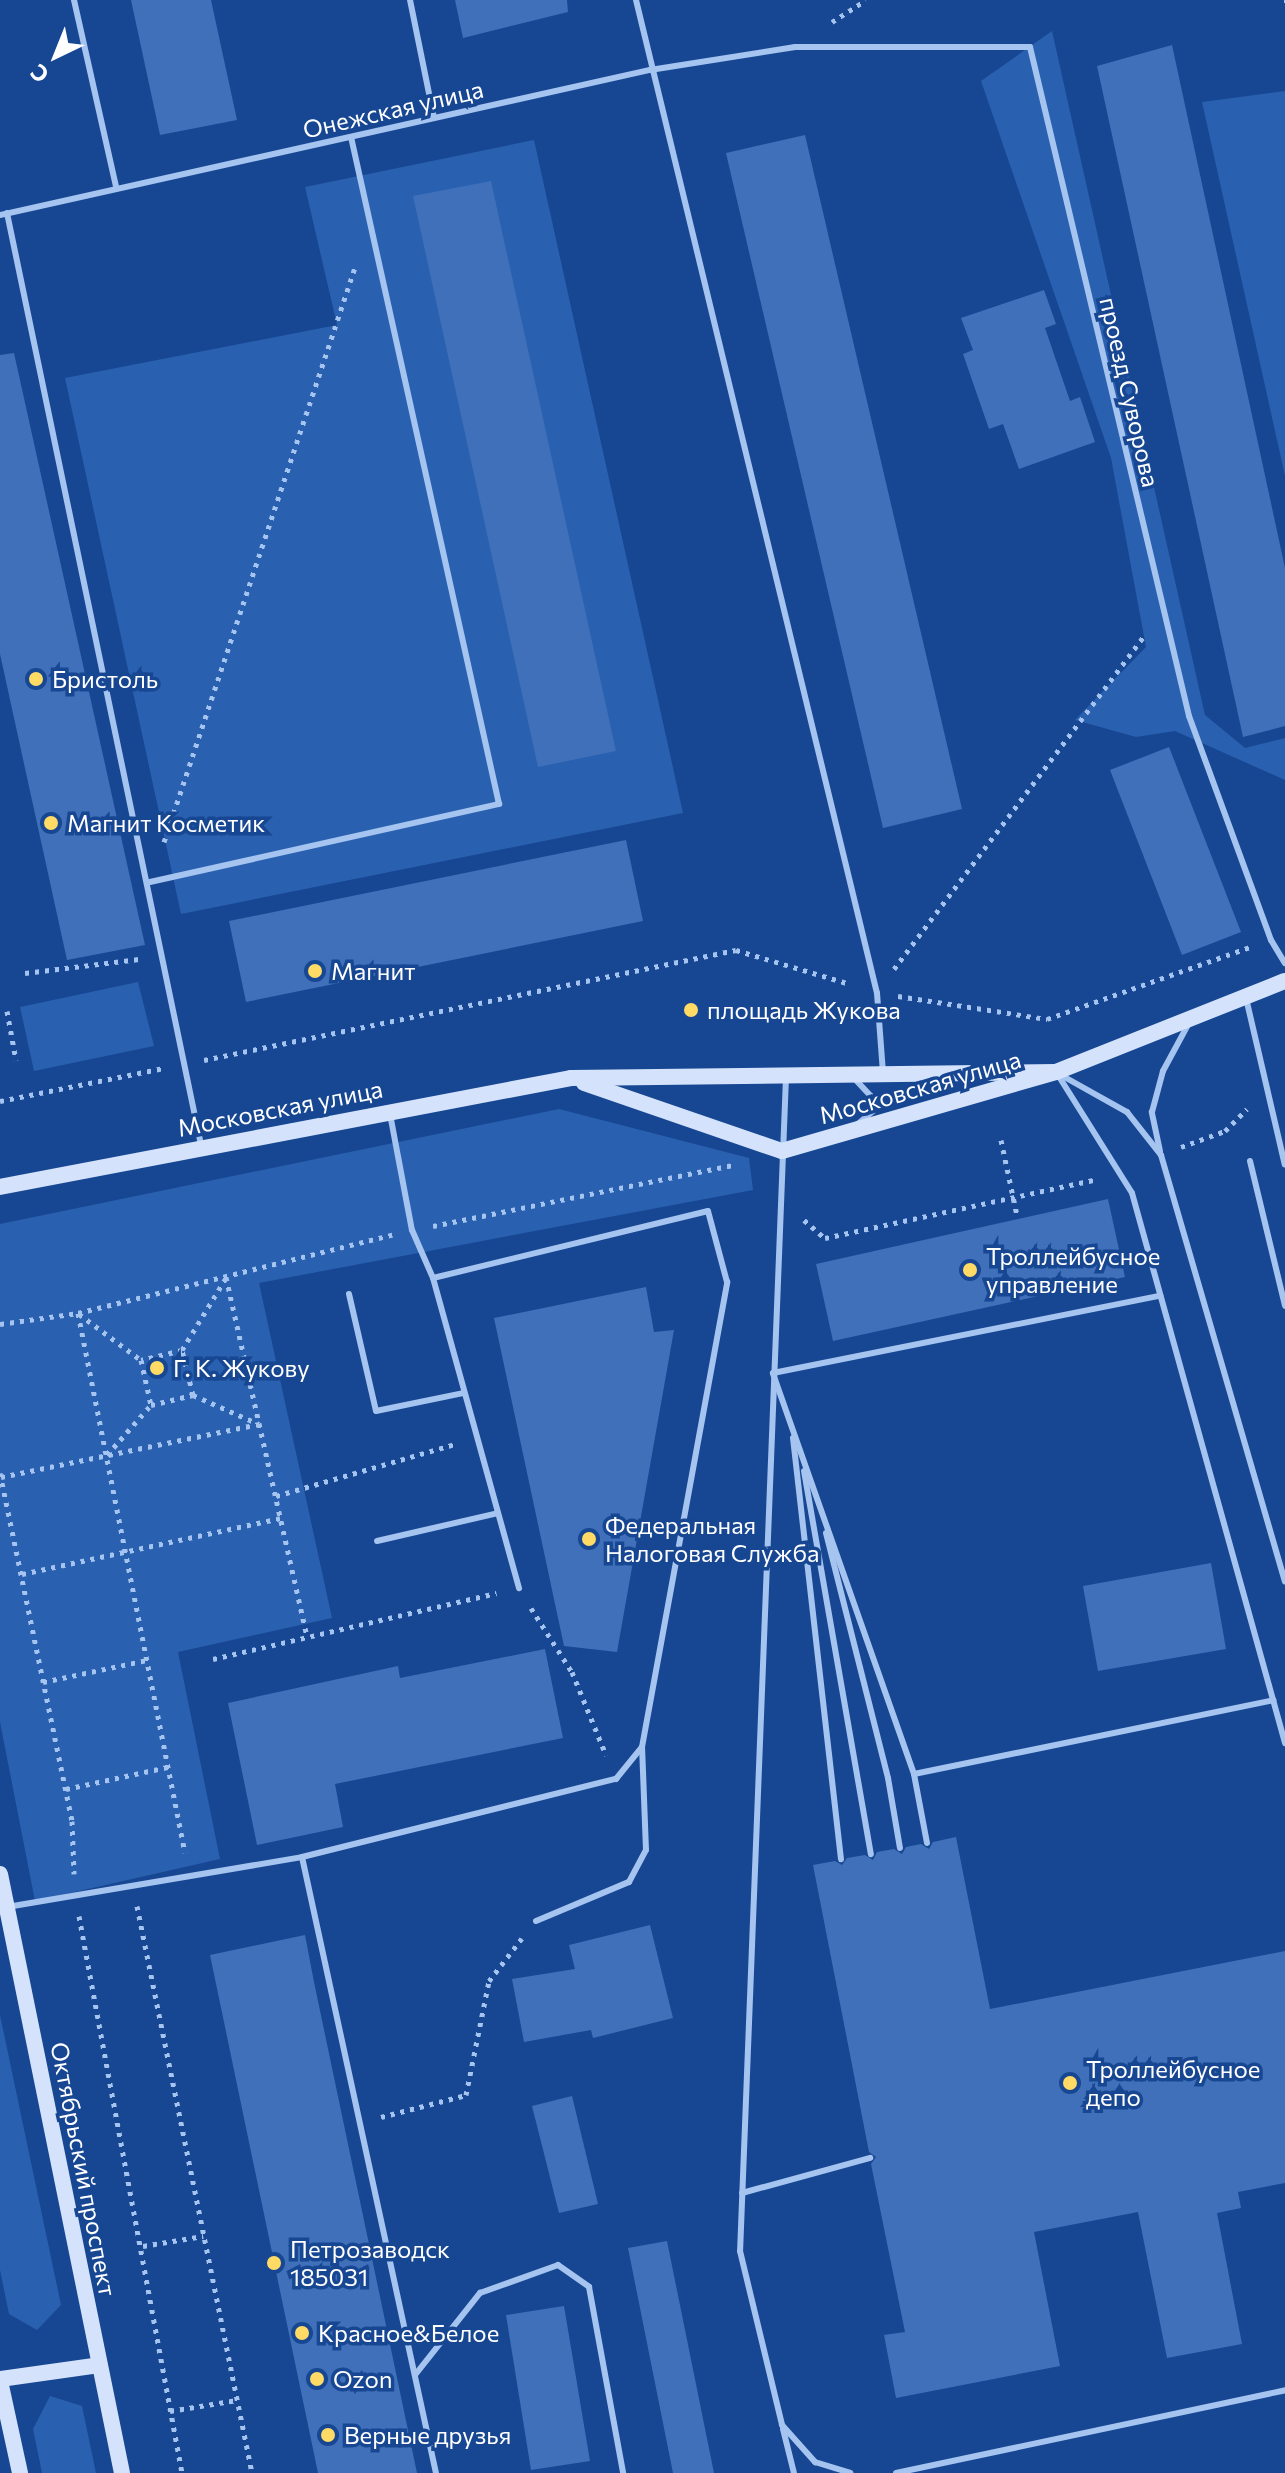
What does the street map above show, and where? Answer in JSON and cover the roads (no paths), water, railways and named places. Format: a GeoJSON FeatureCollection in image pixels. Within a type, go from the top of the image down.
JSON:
{"type":"FeatureCollection","features":[{"type":"Feature","properties":{"kind":"street","name":"Московская улица"},"geometry":{"type":"LineString","coordinates":[[571,1078],[782,1151],[1056,1072],[1285,981]]}},
{"type":"Feature","properties":{"kind":"street","name":"Московская улица"},"geometry":{"type":"LineString","coordinates":[[0,1187],[571,1078],[1056,1072]]}},
{"type":"Feature","properties":{"kind":"street","name":"Октябрьский проспект"},"geometry":{"type":"LineString","coordinates":[[0,1874],[122,2473]]}},
{"type":"Feature","properties":{"kind":"street"},"geometry":{"type":"LineString","coordinates":[[20,2473],[0,2380],[99,2365]]}},
{"type":"Feature","properties":{"kind":"lane"},"geometry":{"type":"LineString","coordinates":[[74,0],[116,187]]}},
{"type":"Feature","properties":{"kind":"lane"},"geometry":{"type":"LineString","coordinates":[[410,0],[434,118]]}},
{"type":"Feature","properties":{"kind":"lane"},"geometry":{"type":"LineString","coordinates":[[636,0],[650,70],[877,993],[884,1076]]}},
{"type":"Feature","properties":{"kind":"lane","name":"Онежская улица"},"geometry":{"type":"LineString","coordinates":[[4,214],[650,70],[795,47]]}},
{"type":"Feature","properties":{"kind":"lane","name":"проезд Суворова"},"geometry":{"type":"LineString","coordinates":[[795,47],[1030,47],[1189,716],[1271,940],[1285,963]]}},
{"type":"Feature","properties":{"kind":"lane"},"geometry":{"type":"LineString","coordinates":[[150,882],[499,804],[351,137]]}},
{"type":"Feature","properties":{"kind":"lane"},"geometry":{"type":"LineString","coordinates":[[4,214],[150,882],[202,1149]]}},
{"type":"Feature","properties":{"kind":"lane"},"geometry":{"type":"LineString","coordinates":[[1246,997],[1251,1039],[1285,1165]]}},
{"type":"Feature","properties":{"kind":"lane"},"geometry":{"type":"LineString","coordinates":[[1191,1019],[1163,1071],[1152,1112],[1161,1155],[1285,1581]]}},
{"type":"Feature","properties":{"kind":"lane"},"geometry":{"type":"LineString","coordinates":[[1056,1072],[1127,1112],[1161,1155]]}},
{"type":"Feature","properties":{"kind":"lane"},"geometry":{"type":"LineString","coordinates":[[1056,1072],[1132,1193],[1285,1743]]}},
{"type":"Feature","properties":{"kind":"lane"},"geometry":{"type":"LineString","coordinates":[[850,1132],[873,1111],[871,1096],[853,1076]]}},
{"type":"Feature","properties":{"kind":"lane"},"geometry":{"type":"LineString","coordinates":[[786,1077],[740,2251],[794,2473]]}},
{"type":"Feature","properties":{"kind":"lane"},"geometry":{"type":"LineString","coordinates":[[390,1111],[412,1230],[433,1278],[519,1588]]}},
{"type":"Feature","properties":{"kind":"lane"},"geometry":{"type":"LineString","coordinates":[[1250,1161],[1285,1306]]}},
{"type":"Feature","properties":{"kind":"lane"},"geometry":{"type":"LineString","coordinates":[[433,1278],[708,1211],[727,1282],[642,1747],[646,1850],[629,1882],[536,1921]]}},
{"type":"Feature","properties":{"kind":"lane"},"geometry":{"type":"LineString","coordinates":[[349,1294],[376,1411],[464,1393]]}},
{"type":"Feature","properties":{"kind":"lane"},"geometry":{"type":"LineString","coordinates":[[773,1373],[1160,1296]]}},
{"type":"Feature","properties":{"kind":"lane"},"geometry":{"type":"LineString","coordinates":[[773,1373],[914,1774],[927,1843]]}},
{"type":"Feature","properties":{"kind":"lane"},"geometry":{"type":"LineString","coordinates":[[792,1426],[841,1859]]}},
{"type":"Feature","properties":{"kind":"lane"},"geometry":{"type":"LineString","coordinates":[[801,1453],[871,1854]]}},
{"type":"Feature","properties":{"kind":"lane"},"geometry":{"type":"LineString","coordinates":[[816,1494],[888,1778],[900,1848]]}},
{"type":"Feature","properties":{"kind":"lane"},"geometry":{"type":"LineString","coordinates":[[377,1541],[498,1513]]}},
{"type":"Feature","properties":{"kind":"lane"},"geometry":{"type":"LineString","coordinates":[[914,1774],[1273,1700]]}},
{"type":"Feature","properties":{"kind":"lane"},"geometry":{"type":"LineString","coordinates":[[7,1907],[75,1898],[132,1884],[302,1857],[616,1779],[642,1747]]}},
{"type":"Feature","properties":{"kind":"lane"},"geometry":{"type":"LineString","coordinates":[[302,1857],[436,2473]]}},
{"type":"Feature","properties":{"kind":"lane"},"geometry":{"type":"LineString","coordinates":[[742,2193],[870,2158]]}},
{"type":"Feature","properties":{"kind":"lane"},"geometry":{"type":"LineString","coordinates":[[415,2375],[480,2293],[558,2265],[589,2287],[623,2473]]}},
{"type":"Feature","properties":{"kind":"lane"},"geometry":{"type":"LineString","coordinates":[[896,2473],[1285,2390]]}},
{"type":"Feature","properties":{"kind":"lane"},"geometry":{"type":"LineString","coordinates":[[782,2425],[815,2462],[850,2473]]}},
{"type":"Feature","properties":{"kind":"place","name":"Бристоль"},"geometry":{"type":"Point","coordinates":[36,679]}},
{"type":"Feature","properties":{"kind":"place","name":"Магнит Косметик"},"geometry":{"type":"Point","coordinates":[51,823]}},
{"type":"Feature","properties":{"kind":"place","name":"Магнит"},"geometry":{"type":"Point","coordinates":[315,971]}},
{"type":"Feature","properties":{"kind":"place","name":"площадь Жукова"},"geometry":{"type":"Point","coordinates":[691,1010]}},
{"type":"Feature","properties":{"kind":"place","name":"Троллейбусное управление"},"geometry":{"type":"Point","coordinates":[970,1270]}},
{"type":"Feature","properties":{"kind":"place","name":"Г. К. Жукову"},"geometry":{"type":"Point","coordinates":[157,1368]}},
{"type":"Feature","properties":{"kind":"place","name":"Федеральная Налоговая Служба"},"geometry":{"type":"Point","coordinates":[589,1539]}},
{"type":"Feature","properties":{"kind":"place","name":"Троллейбусное депо"},"geometry":{"type":"Point","coordinates":[1070,2083]}},
{"type":"Feature","properties":{"kind":"place","name":"Петрозаводск 185031"},"geometry":{"type":"Point","coordinates":[274,2263]}},
{"type":"Feature","properties":{"kind":"place","name":"Красное&Белое"},"geometry":{"type":"Point","coordinates":[302,2333]}},
{"type":"Feature","properties":{"kind":"place","name":"Ozon"},"geometry":{"type":"Point","coordinates":[317,2379]}},
{"type":"Feature","properties":{"kind":"place","name":"Верные друзья"},"geometry":{"type":"Point","coordinates":[328,2435]}}]}
